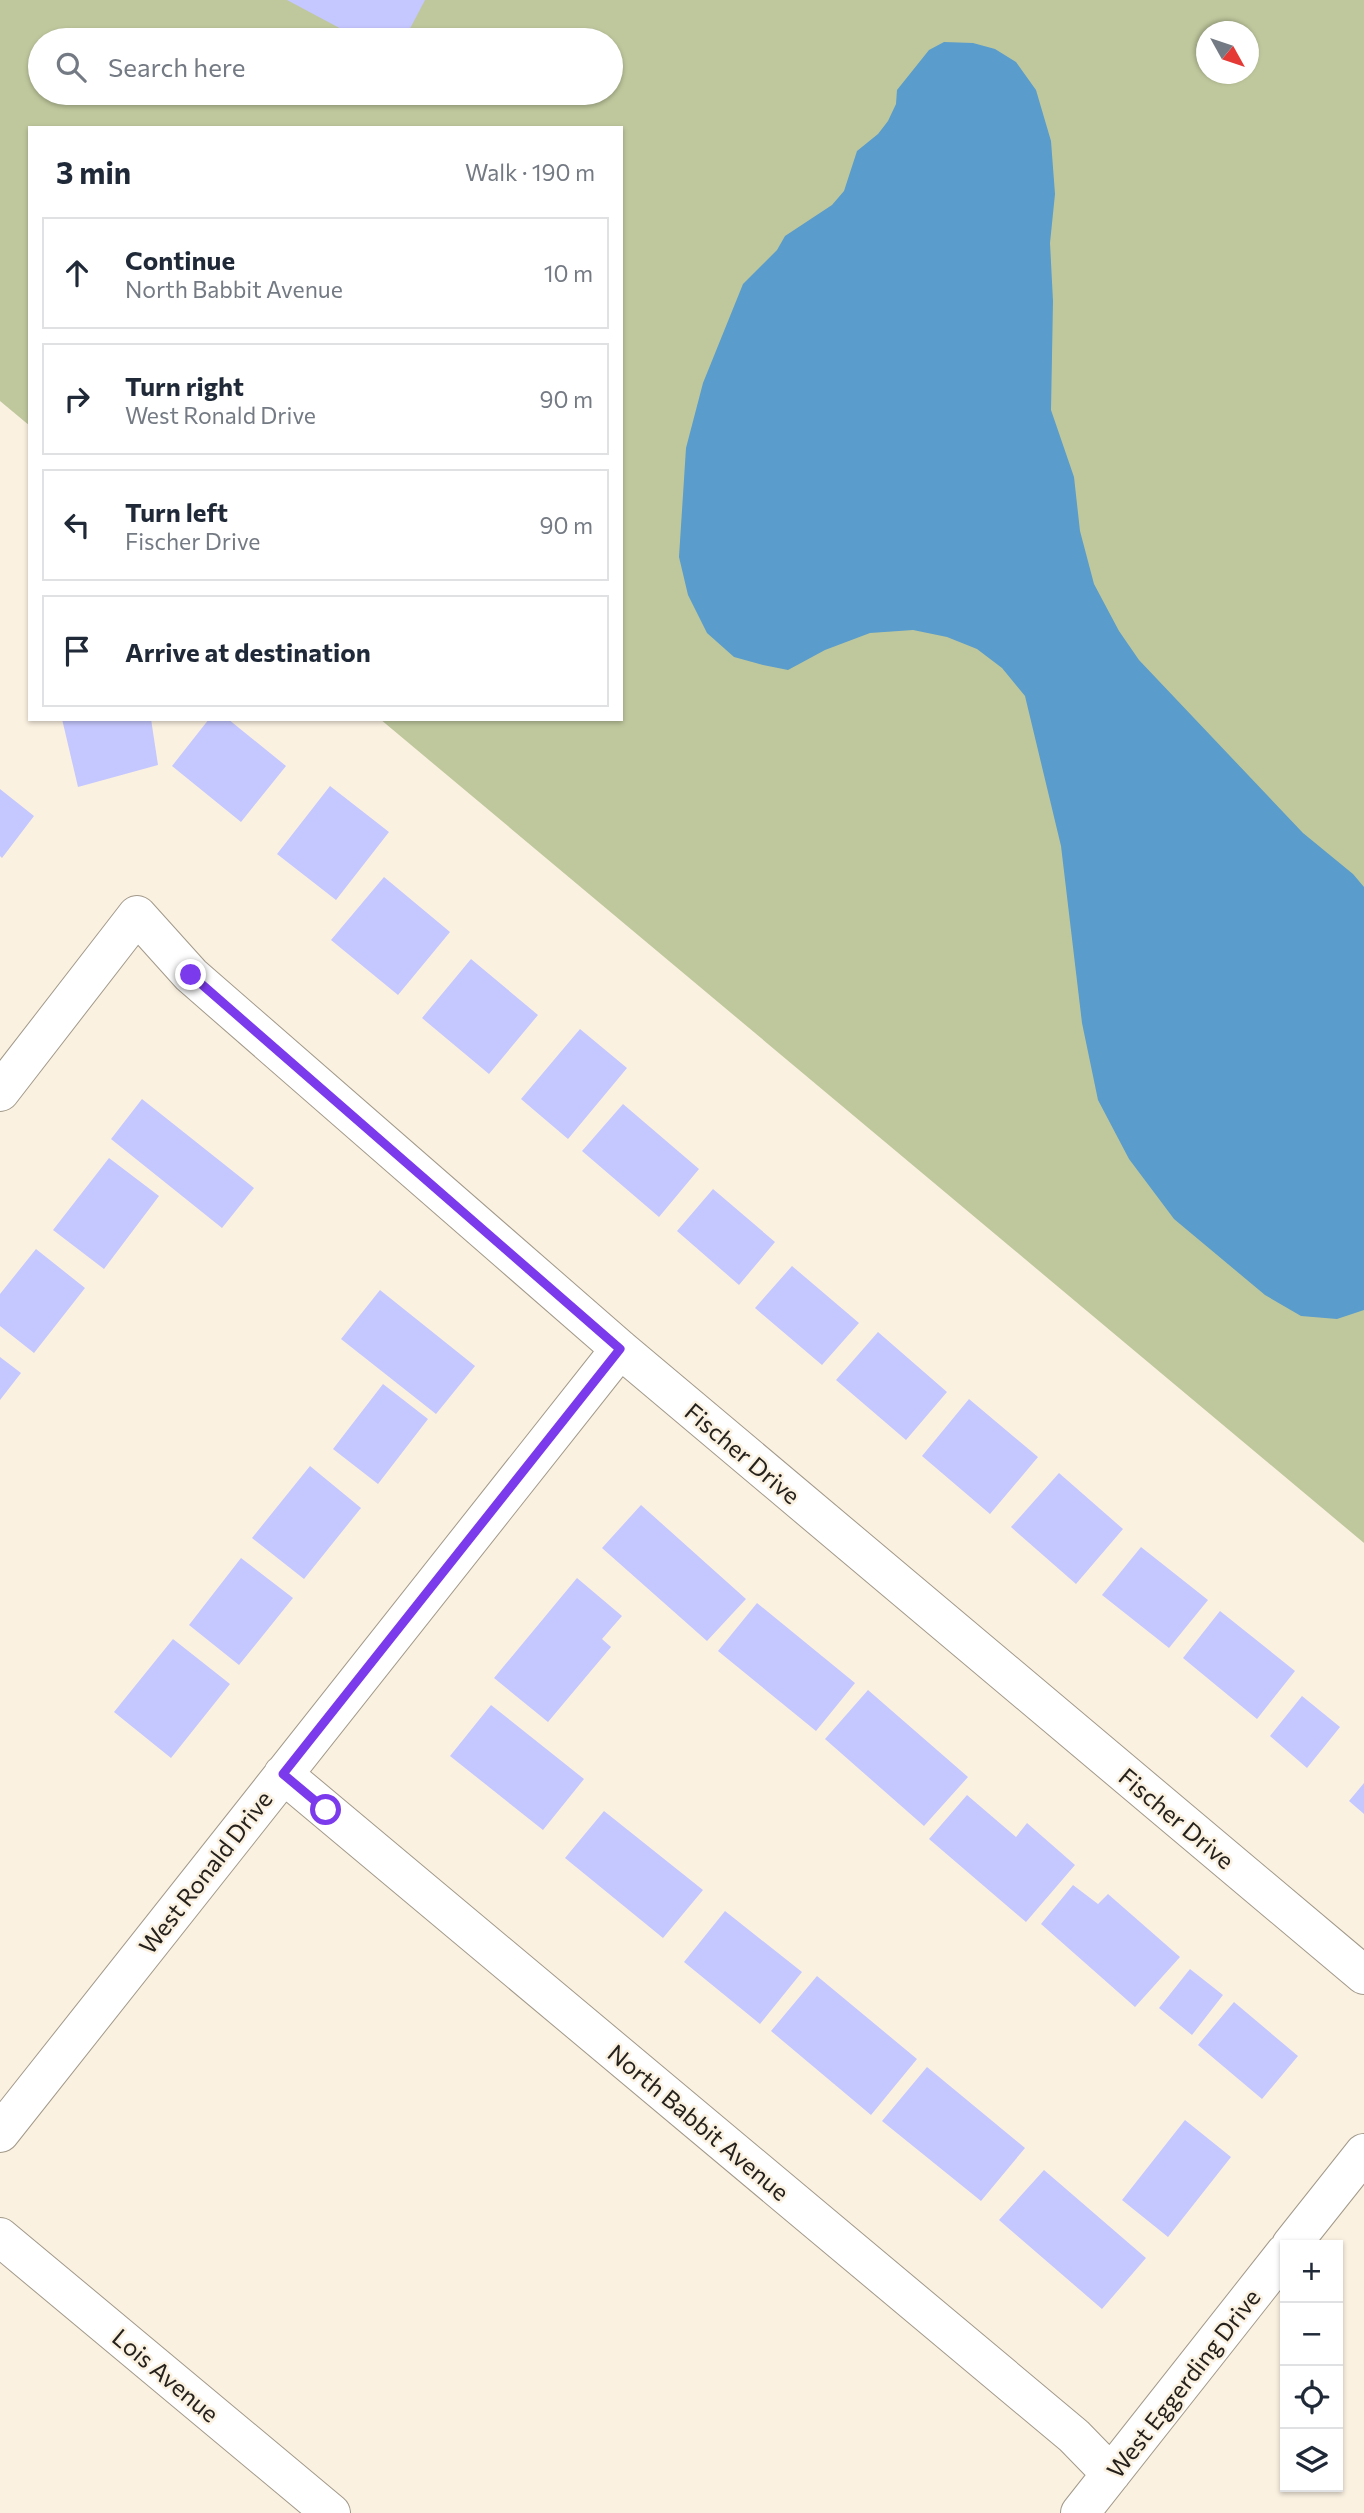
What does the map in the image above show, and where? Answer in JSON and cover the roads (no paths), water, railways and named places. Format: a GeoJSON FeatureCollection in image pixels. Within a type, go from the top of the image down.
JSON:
{"type":"FeatureCollection","features":[{"type":"Feature","properties":{"kind":"street","name":"Fischer Drive"},"geometry":{"type":"LineString","coordinates":[[0,1092],[137,915],[191,975],[620,1349],[1364,1975]]}},
{"type":"Feature","properties":{"kind":"street","name":"West Ronald Drive"},"geometry":{"type":"LineString","coordinates":[[0,2133],[620,1349]]}},
{"type":"Feature","properties":{"kind":"street","name":"North Babbit Avenue"},"geometry":{"type":"LineString","coordinates":[[283,1774],[1064,2427],[1111,2474]]}},
{"type":"Feature","properties":{"kind":"street"},"geometry":{"type":"LineString","coordinates":[[1295,2240],[1364,2153]]}},
{"type":"Feature","properties":{"kind":"street","name":"Lois Avenue"},"geometry":{"type":"LineString","coordinates":[[0,2237],[331,2513]]}},
{"type":"Feature","properties":{"kind":"street","name":"West Eggerding Drive"},"geometry":{"type":"LineString","coordinates":[[1080,2513],[1280,2259]]}},
{"type":"Feature","properties":{"kind":"water"},"geometry":{"type":"Polygon","coordinates":[[[944,42],[973,43],[995,49],[1016,62],[1036,90],[1051,141],[1055,194],[1050,243],[1053,301],[1051,410],[1074,477],[1080,531],[1094,584],[1119,631],[1139,660],[1303,833],[1353,874],[1364,887],[1364,1310],[1337,1319],[1301,1316],[1265,1295],[1174,1219],[1129,1159],[1098,1100],[1082,1023],[1061,846],[1025,696],[1002,668],[977,649],[947,637],[913,630],[870,633],[825,650],[788,670],[763,665],[734,657],[707,633],[688,595],[679,557],[686,448],[703,383],[743,284],[777,250],[785,236],[832,205],[844,191],[857,151],[878,134],[888,121],[896,104],[897,90],[929,50],[944,42]]]}}]}
